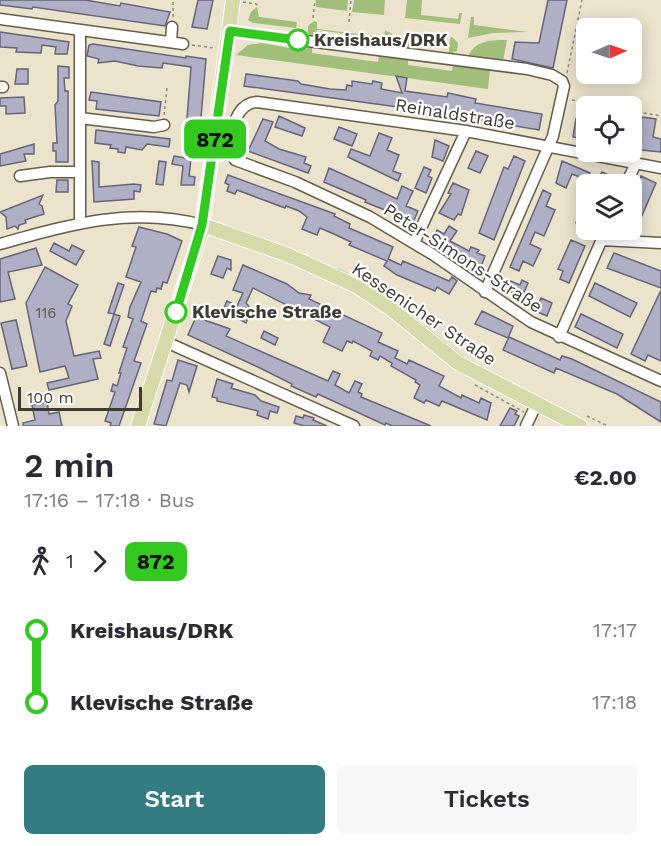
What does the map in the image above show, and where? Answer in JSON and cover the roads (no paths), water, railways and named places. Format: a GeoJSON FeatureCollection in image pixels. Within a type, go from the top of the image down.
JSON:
{"type":"FeatureCollection","features":[{"type":"Feature","properties":{"kind":"main road"},"geometry":{"type":"LineString","coordinates":[[138,426],[202,225],[230,31],[238,1]]}},
{"type":"Feature","properties":{"kind":"main road","name":"Kessenicher Straße"},"geometry":{"type":"LineString","coordinates":[[202,225],[288,255],[356,286],[391,309],[458,363],[531,409],[580,426]]}},
{"type":"Feature","properties":{"kind":"street"},"geometry":{"type":"LineString","coordinates":[[0,19],[183,44]]}},
{"type":"Feature","properties":{"kind":"street"},"geometry":{"type":"LineString","coordinates":[[171,42],[172,27]]}},
{"type":"Feature","properties":{"kind":"street"},"geometry":{"type":"LineString","coordinates":[[80,30],[80,222]]}},
{"type":"Feature","properties":{"kind":"street"},"geometry":{"type":"LineString","coordinates":[[230,31],[527,69],[560,78],[564,86],[548,146],[485,292]]}},
{"type":"Feature","properties":{"kind":"street","name":"Reinaldstraße"},"geometry":{"type":"LineString","coordinates":[[244,106],[260,102],[466,131],[661,168]]}},
{"type":"Feature","properties":{"kind":"street","name":"Peter-Simons-Straße"},"geometry":{"type":"LineString","coordinates":[[244,106],[229,143],[230,154],[236,160],[312,189],[377,221],[414,243],[518,314],[559,337],[661,381]]}},
{"type":"Feature","properties":{"kind":"street"},"geometry":{"type":"LineString","coordinates":[[80,118],[154,127],[164,125]]}},
{"type":"Feature","properties":{"kind":"street"},"geometry":{"type":"LineString","coordinates":[[414,243],[466,131]]}},
{"type":"Feature","properties":{"kind":"street"},"geometry":{"type":"LineString","coordinates":[[631,174],[636,163]]}},
{"type":"Feature","properties":{"kind":"street"},"geometry":{"type":"LineString","coordinates":[[20,176],[50,172],[79,172]]}},
{"type":"Feature","properties":{"kind":"street","name":"Kessenicher Straße"},"geometry":{"type":"LineString","coordinates":[[0,244],[80,222],[148,216],[202,225]]}},
{"type":"Feature","properties":{"kind":"street"},"geometry":{"type":"LineString","coordinates":[[559,337],[602,240]]}},
{"type":"Feature","properties":{"kind":"street"},"geometry":{"type":"LineString","coordinates":[[640,240],[661,243]]}},
{"type":"Feature","properties":{"kind":"street"},"geometry":{"type":"LineString","coordinates":[[166,342],[354,426]]}},
{"type":"Feature","properties":{"kind":"street"},"geometry":{"type":"LineString","coordinates":[[0,378],[13,426]]}},
{"type":"Feature","properties":{"kind":"street"},"geometry":{"type":"LineString","coordinates":[[526,426],[531,409]]}},
{"type":"Feature","properties":{"kind":"place","name":"Kreishaus/DRK"},"geometry":{"type":"Point","coordinates":[298,40]}},
{"type":"Feature","properties":{"kind":"place","name":"Klevische Straße"},"geometry":{"type":"Point","coordinates":[176,312]}}]}
